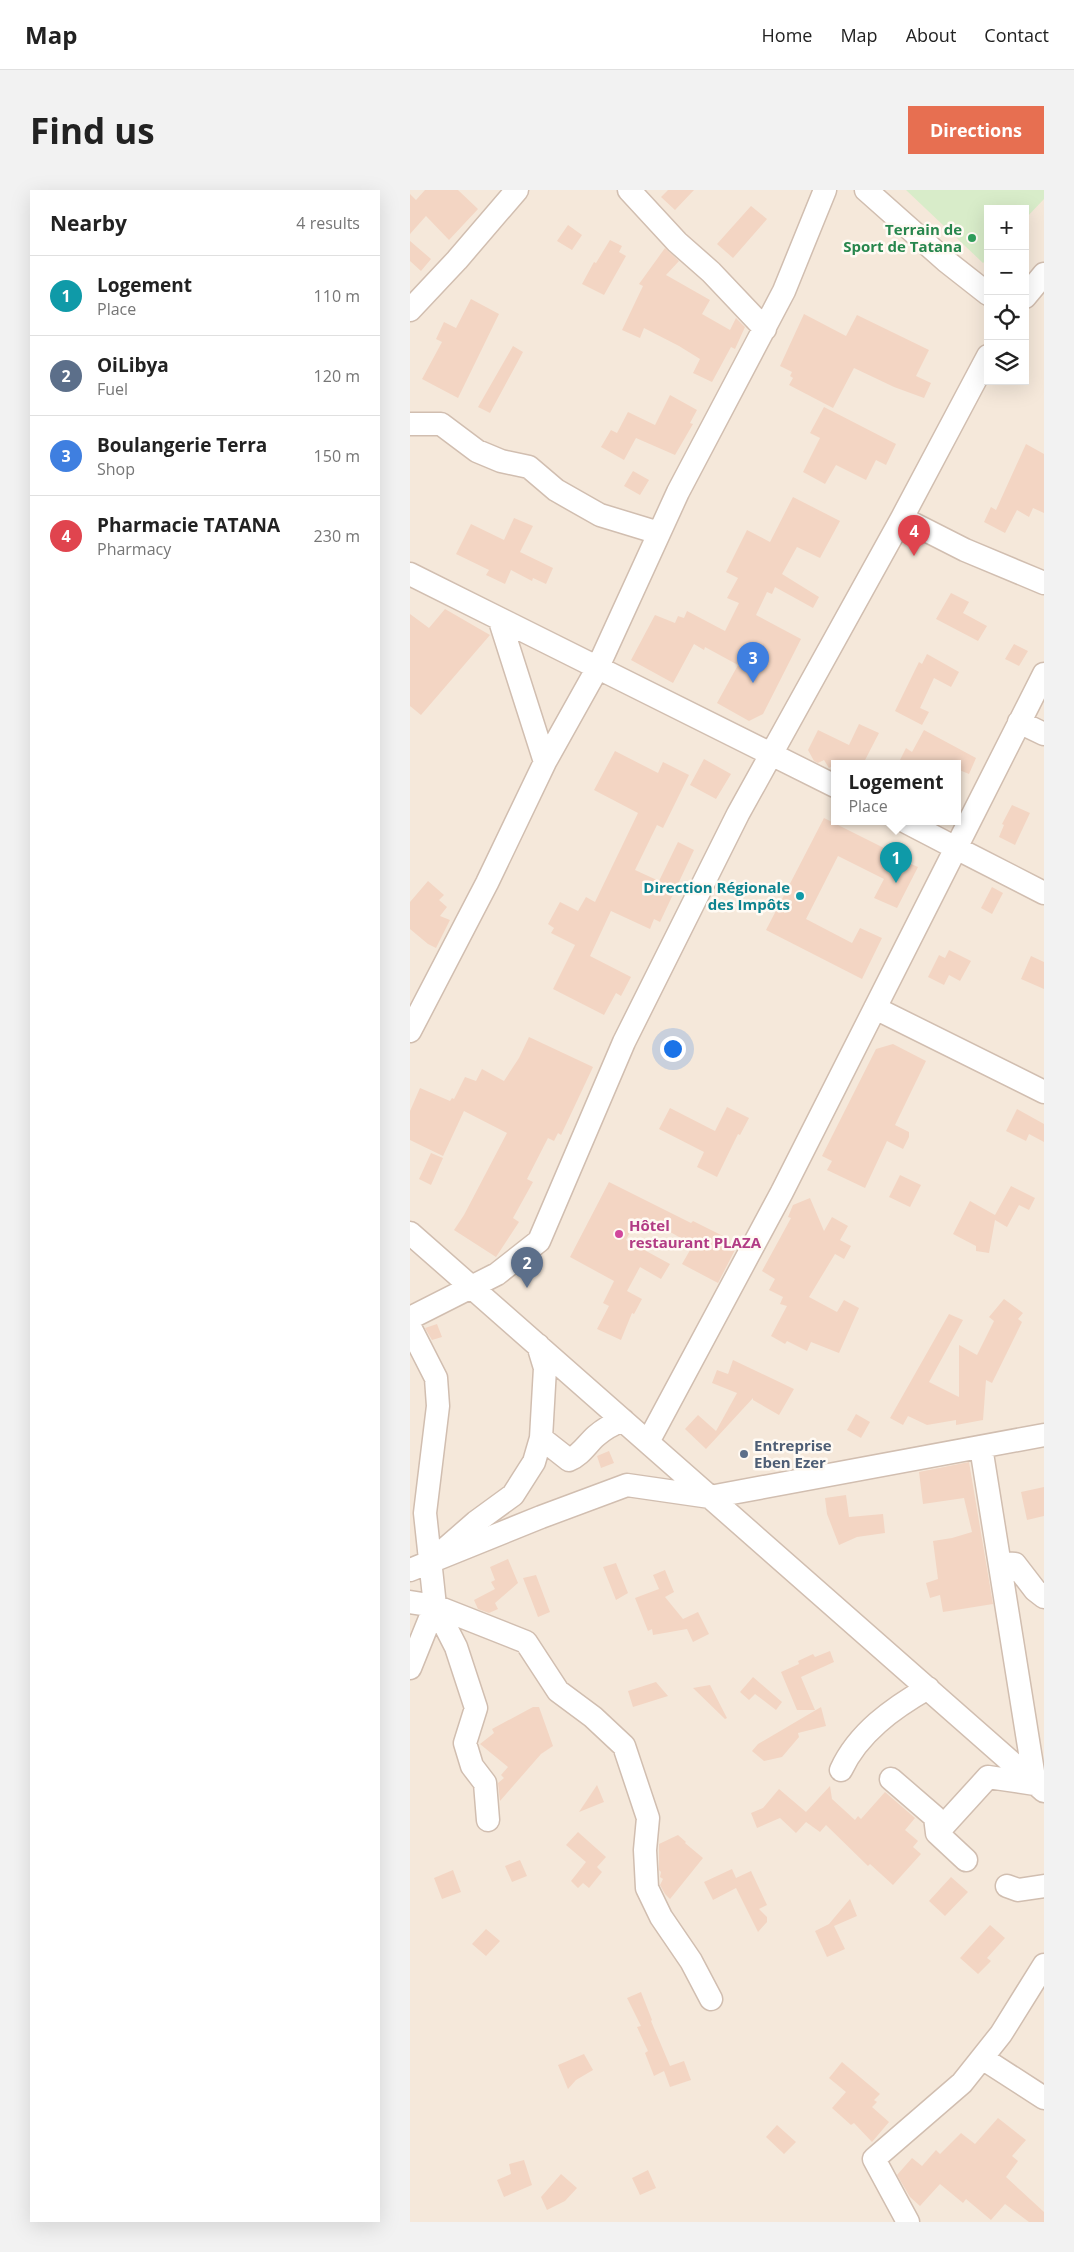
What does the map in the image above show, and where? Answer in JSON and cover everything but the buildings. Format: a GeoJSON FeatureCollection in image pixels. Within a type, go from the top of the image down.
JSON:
{"type":"FeatureCollection","features":[{"type":"Feature","properties":{"kind":"street"},"geometry":{"type":"LineString","coordinates":[[410,310],[457,260],[517,190]]}},
{"type":"Feature","properties":{"kind":"street"},"geometry":{"type":"LineString","coordinates":[[629,190],[677,242],[711,272],[765,329]]}},
{"type":"Feature","properties":{"kind":"street"},"geometry":{"type":"LineString","coordinates":[[410,1031],[487,883],[544,762],[597,669],[678,492],[784,291],[826,190]]}},
{"type":"Feature","properties":{"kind":"street"},"geometry":{"type":"LineString","coordinates":[[866,190],[926,244],[984,291]]}},
{"type":"Feature","properties":{"kind":"street"},"geometry":{"type":"LineString","coordinates":[[1027,295],[1044,274]]}},
{"type":"Feature","properties":{"kind":"street"},"geometry":{"type":"LineString","coordinates":[[410,1318],[497,1274],[539,1241],[624,1042],[738,814],[902,518],[984,364]]}},
{"type":"Feature","properties":{"kind":"street"},"geometry":{"type":"LineString","coordinates":[[410,424],[441,424],[477,451],[500,461],[529,468],[556,490],[600,515],[659,534]]}},
{"type":"Feature","properties":{"kind":"street"},"geometry":{"type":"LineString","coordinates":[[902,518],[965,550],[1044,583]]}},
{"type":"Feature","properties":{"kind":"street"},"geometry":{"type":"LineString","coordinates":[[410,574],[500,621],[831,784]]}},
{"type":"Feature","properties":{"kind":"street"},"geometry":{"type":"LineString","coordinates":[[500,621],[544,762]]}},
{"type":"Feature","properties":{"kind":"street"},"geometry":{"type":"LineString","coordinates":[[648,1442],[782,1192],[1044,674]]}},
{"type":"Feature","properties":{"kind":"street"},"geometry":{"type":"LineString","coordinates":[[1020,722],[1044,734]]}},
{"type":"Feature","properties":{"kind":"street"},"geometry":{"type":"LineString","coordinates":[[912,825],[1044,893]]}},
{"type":"Feature","properties":{"kind":"street"},"geometry":{"type":"LineString","coordinates":[[875,1008],[1044,1092]]}},
{"type":"Feature","properties":{"kind":"street"},"geometry":{"type":"LineString","coordinates":[[410,1233],[1040,1788]]}},
{"type":"Feature","properties":{"kind":"street"},"geometry":{"type":"LineString","coordinates":[[410,1327],[436,1378],[438,1406],[425,1513],[435,1606],[456,1646],[476,1708],[465,1743],[472,1766],[485,1782],[488,1820]]}},
{"type":"Feature","properties":{"kind":"street"},"geometry":{"type":"LineString","coordinates":[[431,1561],[476,1522],[513,1495],[534,1462],[541,1438],[546,1368],[538,1346]]}},
{"type":"Feature","properties":{"kind":"street"},"geometry":{"type":"LineString","coordinates":[[541,1438],[569,1460],[574,1458],[612,1424],[623,1420]]}},
{"type":"Feature","properties":{"kind":"street"},"geometry":{"type":"LineString","coordinates":[[410,1570],[541,1517],[627,1485],[710,1497],[1044,1435]]}},
{"type":"Feature","properties":{"kind":"street"},"geometry":{"type":"LineString","coordinates":[[981,1446],[1040,1788]]}},
{"type":"Feature","properties":{"kind":"street"},"geometry":{"type":"LineString","coordinates":[[1001,1563],[1015,1564],[1044,1597]]}},
{"type":"Feature","properties":{"kind":"street"},"geometry":{"type":"LineString","coordinates":[[410,1602],[435,1606],[526,1642],[558,1691],[593,1717],[624,1746],[648,1818],[644,1850],[647,1888],[661,1917],[691,1961],[711,1998]]}},
{"type":"Feature","properties":{"kind":"street"},"geometry":{"type":"LineString","coordinates":[[410,1668],[435,1606]]}},
{"type":"Feature","properties":{"kind":"street"},"geometry":{"type":"LineString","coordinates":[[841,1770],[849,1753],[888,1713],[928,1688]]}},
{"type":"Feature","properties":{"kind":"street"},"geometry":{"type":"LineString","coordinates":[[937,1833],[988,1778],[1040,1788]]}},
{"type":"Feature","properties":{"kind":"street"},"geometry":{"type":"LineString","coordinates":[[891,1779],[935,1817],[937,1833],[966,1860]]}},
{"type":"Feature","properties":{"kind":"street"},"geometry":{"type":"LineString","coordinates":[[1007,1886],[1018,1890],[1044,1886]]}},
{"type":"Feature","properties":{"kind":"street"},"geometry":{"type":"LineString","coordinates":[[908,2222],[874,2159],[962,2083],[1002,2034],[1044,1965]]}},
{"type":"Feature","properties":{"kind":"street"},"geometry":{"type":"LineString","coordinates":[[982,2058],[1044,2098]]}},
{"type":"Feature","properties":{"kind":"shaded area"},"geometry":{"type":"Polygon","coordinates":[[[410,190],[1044,190],[1044,2222],[410,2222],[410,190]]]}},
{"type":"Feature","properties":{"kind":"green space","name":"Terrain de Sport de Tatana"},"geometry":{"type":"Polygon","coordinates":[[[906,190],[1044,190],[1044,199],[1029,215],[1029,205],[984,205],[983,263],[906,190]]]}},
{"type":"Feature","properties":{"kind":"place","name":"Terrain de Sport de Tatana"},"geometry":{"type":"Point","coordinates":[972,238]}},
{"type":"Feature","properties":{"kind":"place","name":"Pharmacie TATANA"},"geometry":{"type":"Point","coordinates":[914,556]}},
{"type":"Feature","properties":{"kind":"place","name":"Boulangerie Terra"},"geometry":{"type":"Point","coordinates":[753,683]}},
{"type":"Feature","properties":{"kind":"place","name":"Logement"},"geometry":{"type":"Point","coordinates":[896,883]}},
{"type":"Feature","properties":{"kind":"place","name":"Direction Régionale des Impôts"},"geometry":{"type":"Point","coordinates":[800,896]}},
{"type":"Feature","properties":{"kind":"place","name":"Hôtel restaurant PLAZA"},"geometry":{"type":"Point","coordinates":[619,1234]}},
{"type":"Feature","properties":{"kind":"place","name":"OiLibya"},"geometry":{"type":"Point","coordinates":[527,1288]}},
{"type":"Feature","properties":{"kind":"place","name":"Entreprise Eben Ezer"},"geometry":{"type":"Point","coordinates":[744,1454]}}]}
